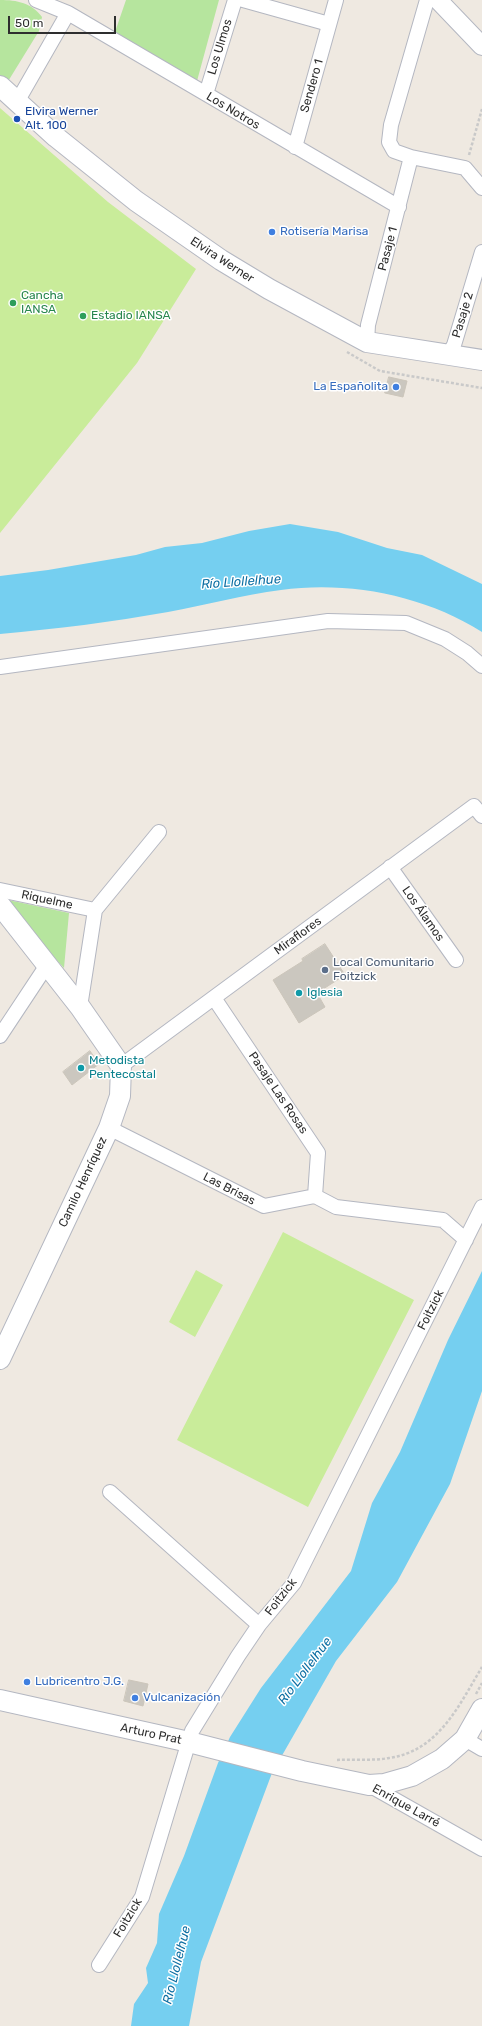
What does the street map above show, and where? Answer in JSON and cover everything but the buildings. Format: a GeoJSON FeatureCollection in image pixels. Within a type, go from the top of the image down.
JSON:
{"type":"FeatureCollection","features":[{"type":"Feature","properties":{"kind":"main road","name":"Elvira Werner"},"geometry":{"type":"LineString","coordinates":[[0,86],[95,170],[178,232],[269,289],[367,342],[482,360]]}},
{"type":"Feature","properties":{"kind":"main road"},"geometry":{"type":"LineString","coordinates":[[0,905],[80,1007],[121,1066]]}},
{"type":"Feature","properties":{"kind":"main road","name":"Camilo Henríquez"},"geometry":{"type":"LineString","coordinates":[[0,1359],[109,1128],[120,1096],[121,1066]]}},
{"type":"Feature","properties":{"kind":"main road","name":"Arturo Prat"},"geometry":{"type":"LineString","coordinates":[[0,1700],[192,1743],[302,1771]]}},
{"type":"Feature","properties":{"kind":"main road"},"geometry":{"type":"LineString","coordinates":[[369,1785],[384,1784],[412,1776],[442,1759],[474,1744],[478,1703]]}},
{"type":"Feature","properties":{"kind":"main road","name":"Enrique Larré"},"geometry":{"type":"LineString","coordinates":[[302,1771],[369,1785]]}},
{"type":"Feature","properties":{"kind":"street","name":"Los Notros"},"geometry":{"type":"LineString","coordinates":[[36,0],[68,13],[399,207]]}},
{"type":"Feature","properties":{"kind":"street","name":"Los Ulmos"},"geometry":{"type":"LineString","coordinates":[[206,94],[235,0]]}},
{"type":"Feature","properties":{"kind":"street"},"geometry":{"type":"LineString","coordinates":[[243,0],[329,24]]}},
{"type":"Feature","properties":{"kind":"street","name":"Sendero 1"},"geometry":{"type":"LineString","coordinates":[[295,147],[336,0]]}},
{"type":"Feature","properties":{"kind":"street"},"geometry":{"type":"LineString","coordinates":[[427,0],[391,125],[389,142],[394,151],[411,157],[465,168],[482,188]]}},
{"type":"Feature","properties":{"kind":"street"},"geometry":{"type":"LineString","coordinates":[[438,0],[482,46]]}},
{"type":"Feature","properties":{"kind":"street"},"geometry":{"type":"LineString","coordinates":[[17,102],[68,13]]}},
{"type":"Feature","properties":{"kind":"street","name":"Pasaje 1"},"geometry":{"type":"LineString","coordinates":[[367,342],[368,325],[411,157]]}},
{"type":"Feature","properties":{"kind":"street","name":"Pasaje 2"},"geometry":{"type":"LineString","coordinates":[[449,354],[454,345],[482,252]]}},
{"type":"Feature","properties":{"kind":"street"},"geometry":{"type":"LineString","coordinates":[[0,667],[328,621],[406,623],[445,638],[467,653],[482,666]]}},
{"type":"Feature","properties":{"kind":"street","name":"Miraflores"},"geometry":{"type":"LineString","coordinates":[[121,1066],[390,868],[478,811]]}},
{"type":"Feature","properties":{"kind":"street"},"geometry":{"type":"LineString","coordinates":[[80,1007],[94,910],[159,832]]}},
{"type":"Feature","properties":{"kind":"street","name":"Los Álamos"},"geometry":{"type":"LineString","coordinates":[[390,868],[456,960]]}},
{"type":"Feature","properties":{"kind":"street","name":"Riquelme"},"geometry":{"type":"LineString","coordinates":[[0,890],[94,910]]}},
{"type":"Feature","properties":{"kind":"street"},"geometry":{"type":"LineString","coordinates":[[0,1036],[47,965]]}},
{"type":"Feature","properties":{"kind":"street","name":"Pasaje Las Rosas"},"geometry":{"type":"LineString","coordinates":[[214,998],[318,1153],[315,1196]]}},
{"type":"Feature","properties":{"kind":"street","name":"Las Brisas"},"geometry":{"type":"LineString","coordinates":[[109,1128],[264,1206],[315,1196]]}},
{"type":"Feature","properties":{"kind":"street"},"geometry":{"type":"LineString","coordinates":[[315,1196],[336,1207],[443,1220],[466,1240]]}},
{"type":"Feature","properties":{"kind":"street","name":"Foitzick"},"geometry":{"type":"LineString","coordinates":[[99,1965],[142,1897],[192,1743],[192,1732],[238,1656],[259,1625],[294,1583],[482,1207]]}},
{"type":"Feature","properties":{"kind":"street"},"geometry":{"type":"LineString","coordinates":[[110,1492],[259,1625]]}},
{"type":"Feature","properties":{"kind":"street","name":"Enrique Larré"},"geometry":{"type":"LineString","coordinates":[[369,1785],[482,1849]]}},
{"type":"Feature","properties":{"kind":"path"},"geometry":{"type":"LineString","coordinates":[[465,168],[482,109]]}},
{"type":"Feature","properties":{"kind":"path"},"geometry":{"type":"LineString","coordinates":[[332,1760],[390,1758],[404,1754],[427,1743],[446,1725],[482,1667]]}},
{"type":"Feature","properties":{"kind":"path"},"geometry":{"type":"LineString","coordinates":[[478,1703],[482,1682]]}},
{"type":"Feature","properties":{"kind":"green space"},"geometry":{"type":"Polygon","coordinates":[[[0,0],[29,5],[42,17],[39,31],[7,83],[0,77],[0,0]]]}},
{"type":"Feature","properties":{"kind":"green space"},"geometry":{"type":"Polygon","coordinates":[[[126,0],[219,0],[197,81],[115,32],[126,0]]]}},
{"type":"Feature","properties":{"kind":"green space","name":"Estadio IANSA"},"geometry":{"type":"Polygon","coordinates":[[[0,108],[108,202],[196,269],[137,363],[0,533],[0,108]]]}},
{"type":"Feature","properties":{"kind":"green space"},"geometry":{"type":"Polygon","coordinates":[[[8,900],[69,913],[64,968],[6,906],[8,900]]]}},
{"type":"Feature","properties":{"kind":"green space"},"geometry":{"type":"Polygon","coordinates":[[[283,1232],[414,1300],[308,1507],[177,1440],[283,1232]]]}},
{"type":"Feature","properties":{"kind":"green space"},"geometry":{"type":"Polygon","coordinates":[[[196,1270],[223,1285],[195,1337],[169,1322],[196,1270]]]}},
{"type":"Feature","properties":{"kind":"water","name":"Río Llollelhue"},"geometry":{"type":"Polygon","coordinates":[[[290,524],[338,532],[387,548],[422,555],[482,584],[482,632],[459,619],[410,600],[359,590],[307,588],[281,590],[126,619],[0,634],[0,576],[48,570],[136,555],[165,547],[202,543],[249,531],[290,524]]]}},
{"type":"Feature","properties":{"kind":"water","name":"Río Llollelhue"},"geometry":{"type":"Polygon","coordinates":[[[482,1271],[482,1391],[450,1484],[397,1582],[336,1661],[272,1773],[201,1962],[189,2026],[131,2026],[134,2004],[148,1983],[146,1968],[157,1943],[159,1914],[184,1856],[218,1763],[230,1737],[261,1688],[351,1571],[372,1503],[400,1452],[448,1340],[482,1271]]]}},
{"type":"Feature","properties":{"kind":"place","name":"Elvira Werner Alt. 100"},"geometry":{"type":"Point","coordinates":[17,119]}},
{"type":"Feature","properties":{"kind":"place","name":"Rotisería Marisa"},"geometry":{"type":"Point","coordinates":[272,232]}},
{"type":"Feature","properties":{"kind":"place","name":"Cancha IANSA"},"geometry":{"type":"Point","coordinates":[13,303]}},
{"type":"Feature","properties":{"kind":"place","name":"Estadio IANSA"},"geometry":{"type":"Point","coordinates":[83,316]}},
{"type":"Feature","properties":{"kind":"place","name":"La Españolita"},"geometry":{"type":"Point","coordinates":[396,387]}},
{"type":"Feature","properties":{"kind":"place","name":"Local Comunitario Foitzick"},"geometry":{"type":"Point","coordinates":[325,970]}},
{"type":"Feature","properties":{"kind":"place","name":"Iglesia"},"geometry":{"type":"Point","coordinates":[299,993]}},
{"type":"Feature","properties":{"kind":"place","name":"Metodista Pentecostal"},"geometry":{"type":"Point","coordinates":[81,1068]}},
{"type":"Feature","properties":{"kind":"place","name":"Lubricentro J.G."},"geometry":{"type":"Point","coordinates":[27,1682]}},
{"type":"Feature","properties":{"kind":"place","name":"Vulcanización"},"geometry":{"type":"Point","coordinates":[135,1698]}}]}
